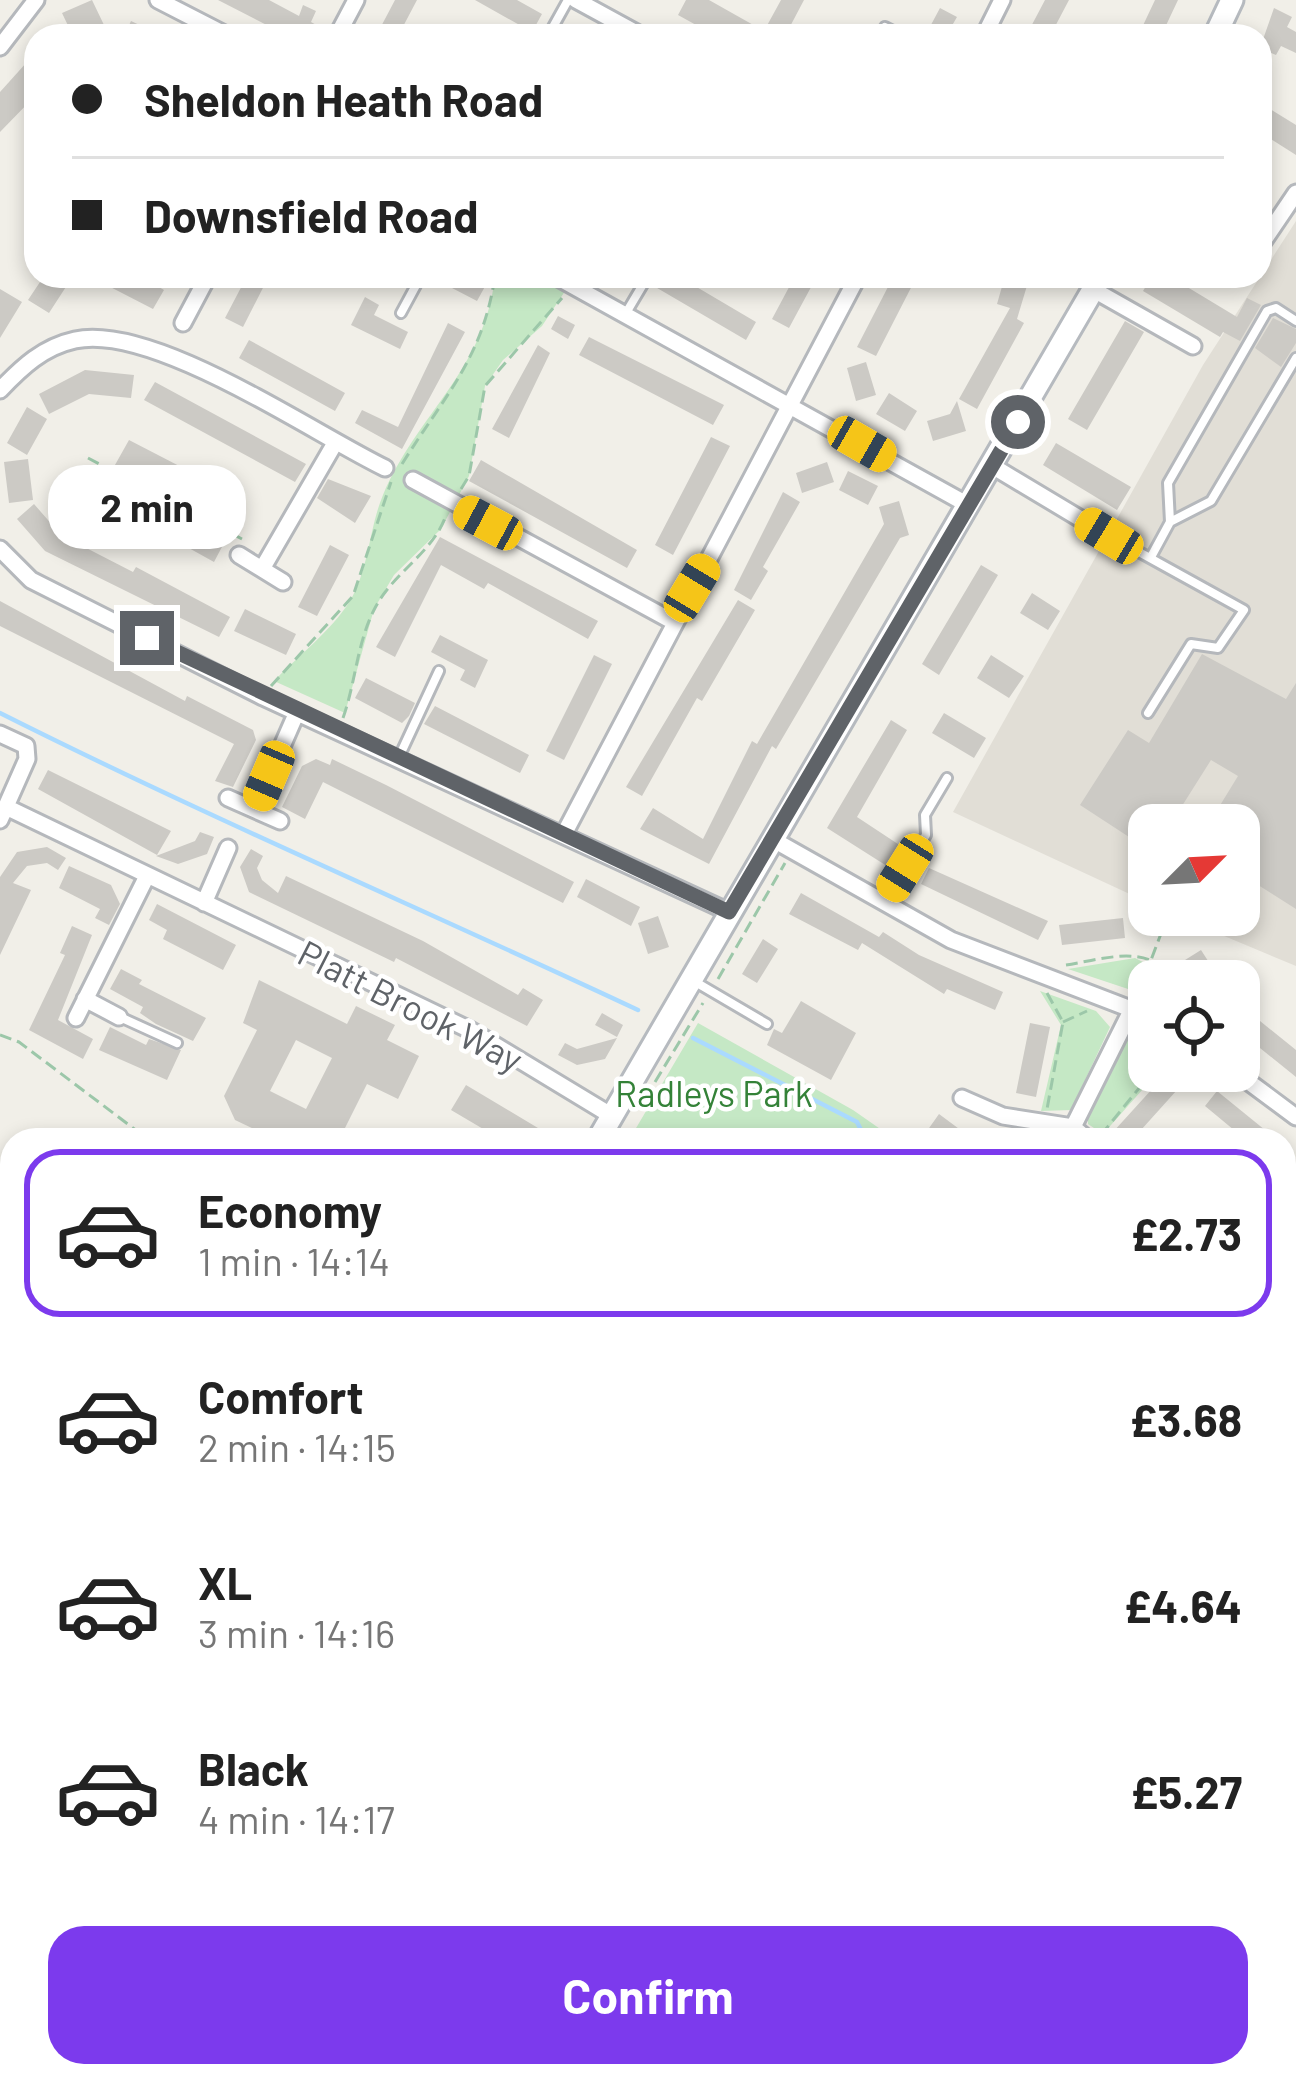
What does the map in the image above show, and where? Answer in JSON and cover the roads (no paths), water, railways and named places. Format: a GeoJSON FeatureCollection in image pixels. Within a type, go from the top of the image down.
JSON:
{"type":"FeatureCollection","features":[{"type":"Feature","properties":{"kind":"street"},"geometry":{"type":"LineString","coordinates":[[0,47],[36,0]]}},
{"type":"Feature","properties":{"kind":"street"},"geometry":{"type":"LineString","coordinates":[[158,0],[192,24]]}},
{"type":"Feature","properties":{"kind":"street"},"geometry":{"type":"LineString","coordinates":[[572,0],[620,24]]}},
{"type":"Feature","properties":{"kind":"street"},"geometry":{"type":"LineString","coordinates":[[606,16],[614,0]]}},
{"type":"Feature","properties":{"kind":"street"},"geometry":{"type":"LineString","coordinates":[[1272,228],[1296,193]]}},
{"type":"Feature","properties":{"kind":"street"},"geometry":{"type":"LineString","coordinates":[[183,323],[202,288]]}},
{"type":"Feature","properties":{"kind":"street"},"geometry":{"type":"LineString","coordinates":[[578,288],[970,506]]}},
{"type":"Feature","properties":{"kind":"street"},"geometry":{"type":"LineString","coordinates":[[564,834],[672,621],[765,460],[852,288]]}},
{"type":"Feature","properties":{"kind":"street"},"geometry":{"type":"LineString","coordinates":[[605,1128],[1095,288]]}},
{"type":"Feature","properties":{"kind":"street"},"geometry":{"type":"LineString","coordinates":[[1106,288],[1193,346]]}},
{"type":"Feature","properties":{"kind":"street"},"geometry":{"type":"LineString","coordinates":[[0,390],[44,351],[78,339],[131,341],[170,354],[385,468]]}},
{"type":"Feature","properties":{"kind":"street"},"geometry":{"type":"LineString","coordinates":[[266,561],[334,443]]}},
{"type":"Feature","properties":{"kind":"street"},"geometry":{"type":"LineString","coordinates":[[994,467],[1109,536]]}},
{"type":"Feature","properties":{"kind":"street"},"geometry":{"type":"LineString","coordinates":[[413,481],[672,621]]}},
{"type":"Feature","properties":{"kind":"street"},"geometry":{"type":"LineString","coordinates":[[0,549],[32,580],[263,697],[729,912]]}},
{"type":"Feature","properties":{"kind":"street"},"geometry":{"type":"LineString","coordinates":[[239,555],[266,561],[283,582]]}},
{"type":"Feature","properties":{"kind":"street"},"geometry":{"type":"LineString","coordinates":[[255,808],[296,712]]}},
{"type":"Feature","properties":{"kind":"street","name":"Platt Brook Way"},"geometry":{"type":"LineString","coordinates":[[0,734],[26,746],[27,759],[3,814],[204,903],[470,1030],[612,1116]]}},
{"type":"Feature","properties":{"kind":"street"},"geometry":{"type":"LineString","coordinates":[[228,798],[280,821]]}},
{"type":"Feature","properties":{"kind":"street"},"geometry":{"type":"LineString","coordinates":[[772,839],[951,940],[1128,1005]]}},
{"type":"Feature","properties":{"kind":"street"},"geometry":{"type":"LineString","coordinates":[[204,903],[228,848]]}},
{"type":"Feature","properties":{"kind":"street"},"geometry":{"type":"LineString","coordinates":[[76,1018],[147,877]]}},
{"type":"Feature","properties":{"kind":"street"},"geometry":{"type":"LineString","coordinates":[[85,999],[118,1017]]}},
{"type":"Feature","properties":{"kind":"street"},"geometry":{"type":"LineString","coordinates":[[962,1098],[1003,1116],[1073,1127],[1128,1017]]}},
{"type":"Feature","properties":{"kind":"street"},"geometry":{"type":"LineString","coordinates":[[1260,1090],[1296,1117]]}},
{"type":"Feature","properties":{"kind":"lane"},"geometry":{"type":"LineString","coordinates":[[401,314],[415,288]]}},
{"type":"Feature","properties":{"kind":"lane"},"geometry":{"type":"LineString","coordinates":[[626,313],[641,288]]}},
{"type":"Feature","properties":{"kind":"lane"},"geometry":{"type":"LineString","coordinates":[[1151,557],[1170,522],[1168,483],[1267,311],[1276,308],[1296,321]]}},
{"type":"Feature","properties":{"kind":"lane"},"geometry":{"type":"LineString","coordinates":[[1170,522],[1211,500],[1296,358]]}},
{"type":"Feature","properties":{"kind":"lane"},"geometry":{"type":"LineString","coordinates":[[1109,536],[1244,610],[1218,648],[1191,644],[1148,713]]}},
{"type":"Feature","properties":{"kind":"lane"},"geometry":{"type":"LineString","coordinates":[[399,758],[439,671]]}},
{"type":"Feature","properties":{"kind":"lane"},"geometry":{"type":"LineString","coordinates":[[884,902],[926,835],[925,815],[947,778]]}},
{"type":"Feature","properties":{"kind":"lane"},"geometry":{"type":"LineString","coordinates":[[691,980],[767,1024]]}},
{"type":"Feature","properties":{"kind":"lane"},"geometry":{"type":"LineString","coordinates":[[118,1017],[177,1043]]}},
{"type":"Feature","properties":{"kind":"waterway"},"geometry":{"type":"LineString","coordinates":[[0,713],[638,1010]]}},
{"type":"Feature","properties":{"kind":"waterway"},"geometry":{"type":"LineString","coordinates":[[693,1038],[857,1122],[860,1128]]}},
{"type":"Feature","properties":{"kind":"park label","name":"Radleys Park"},"geometry":{"type":"Point","coordinates":[714,1092]}}]}
